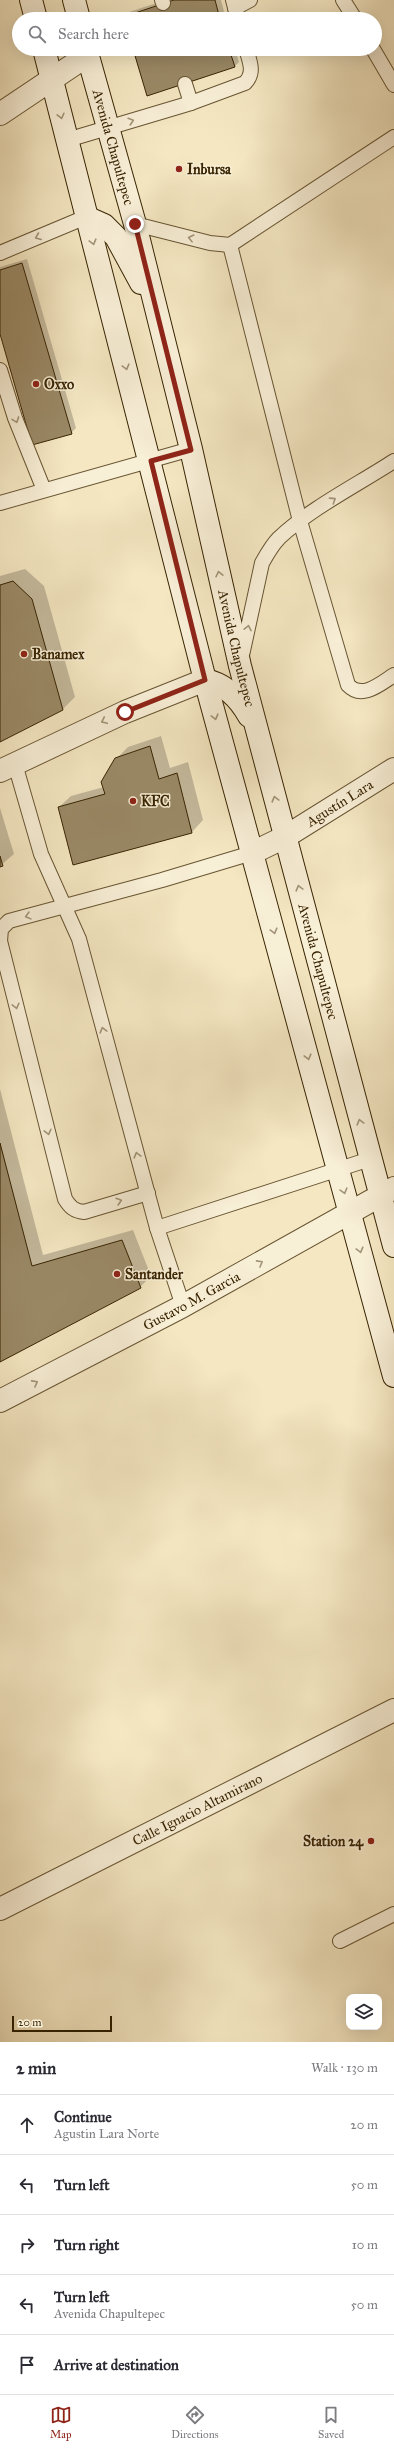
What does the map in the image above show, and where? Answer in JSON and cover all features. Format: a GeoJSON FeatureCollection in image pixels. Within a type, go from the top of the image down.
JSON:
{"type":"FeatureCollection","features":[{"type":"Feature","properties":{"kind":"main road"},"geometry":{"type":"LineString","coordinates":[[74,0],[77,12]]}},
{"type":"Feature","properties":{"kind":"main road"},"geometry":{"type":"LineString","coordinates":[[46,56],[86,217],[151,461],[205,680],[394,1376]]}},
{"type":"Feature","properties":{"kind":"main road"},"geometry":{"type":"LineString","coordinates":[[0,114],[81,56]]}},
{"type":"Feature","properties":{"kind":"main road","name":"Avenida Chapultepec"},"geometry":{"type":"LineString","coordinates":[[88,56],[135,224],[191,450],[240,666],[370,1159],[387,1192],[394,1246]]}},
{"type":"Feature","properties":{"kind":"main road"},"geometry":{"type":"LineString","coordinates":[[86,217],[104,225],[116,237],[139,279],[161,330]]}},
{"type":"Feature","properties":{"kind":"main road"},"geometry":{"type":"LineString","coordinates":[[7,768],[125,712],[205,680],[220,685],[239,701],[259,736]]}},
{"type":"Feature","properties":{"kind":"main road","name":"Agustín Lara"},"geometry":{"type":"LineString","coordinates":[[252,853],[285,837],[394,769]]}},
{"type":"Feature","properties":{"kind":"main road","name":"Gustavo M. Garcia"},"geometry":{"type":"LineString","coordinates":[[0,1401],[183,1306],[387,1192]]}},
{"type":"Feature","properties":{"kind":"main road","name":"Calle Ignacio Altamirano"},"geometry":{"type":"LineString","coordinates":[[0,1909],[394,1710]]}},
{"type":"Feature","properties":{"kind":"lane"},"geometry":{"type":"LineString","coordinates":[[236,9],[250,0]]}},
{"type":"Feature","properties":{"kind":"lane"},"geometry":{"type":"LineString","coordinates":[[343,0],[351,12]]}},
{"type":"Feature","properties":{"kind":"lane"},"geometry":{"type":"LineString","coordinates":[[67,140],[191,103],[245,83],[250,77],[252,69],[248,56]]}},
{"type":"Feature","properties":{"kind":"lane"},"geometry":{"type":"LineString","coordinates":[[377,56],[394,85]]}},
{"type":"Feature","properties":{"kind":"lane"},"geometry":{"type":"LineString","coordinates":[[185,84],[191,103]]}},
{"type":"Feature","properties":{"kind":"lane"},"geometry":{"type":"LineString","coordinates":[[135,224],[210,243],[230,245],[394,137]]}},
{"type":"Feature","properties":{"kind":"lane"},"geometry":{"type":"LineString","coordinates":[[0,254],[86,217]]}},
{"type":"Feature","properties":{"kind":"lane"},"geometry":{"type":"LineString","coordinates":[[230,245],[300,521],[348,685],[353,691],[360,693],[368,691],[394,675]]}},
{"type":"Feature","properties":{"kind":"lane"},"geometry":{"type":"LineString","coordinates":[[0,370],[15,418],[44,490]]}},
{"type":"Feature","properties":{"kind":"lane"},"geometry":{"type":"LineString","coordinates":[[0,503],[191,450]]}},
{"type":"Feature","properties":{"kind":"lane"},"geometry":{"type":"LineString","coordinates":[[240,666],[262,563],[278,538],[300,521],[394,461]]}},
{"type":"Feature","properties":{"kind":"lane"},"geometry":{"type":"LineString","coordinates":[[7,768],[41,854],[66,905],[79,940],[157,1228],[183,1306]]}},
{"type":"Feature","properties":{"kind":"lane"},"geometry":{"type":"LineString","coordinates":[[148,1193],[84,1212],[77,1211],[70,1206],[65,1199],[0,941],[2,928],[8,921],[162,880],[252,853]]}},
{"type":"Feature","properties":{"kind":"lane"},"geometry":{"type":"LineString","coordinates":[[157,1228],[370,1159]]}},
{"type":"Feature","properties":{"kind":"lane"},"geometry":{"type":"LineString","coordinates":[[340,1941],[394,1914]]}},
{"type":"Feature","properties":{"kind":"building"},"geometry":{"type":"Polygon","coordinates":[[[174,0],[215,0],[218,12],[138,12],[174,0]]]}},
{"type":"Feature","properties":{"kind":"building"},"geometry":{"type":"Polygon","coordinates":[[[135,56],[231,56],[235,67],[147,96],[135,56]]]}},
{"type":"Feature","properties":{"kind":"building","name":"Oxxo"},"geometry":{"type":"Polygon","coordinates":[[[22,263],[72,434],[32,445],[0,334],[0,270],[22,263]]]}},
{"type":"Feature","properties":{"kind":"building","name":"Banamex"},"geometry":{"type":"Polygon","coordinates":[[[13,581],[32,599],[63,710],[0,742],[0,585],[13,581]]]}},
{"type":"Feature","properties":{"kind":"building","name":"KFC"},"geometry":{"type":"Polygon","coordinates":[[[150,746],[159,779],[177,773],[192,833],[73,865],[58,807],[105,794],[101,782],[115,758],[150,746]]]}},
{"type":"Feature","properties":{"kind":"building"},"geometry":{"type":"Polygon","coordinates":[[[0,856],[3,866],[0,867],[0,856]]]}},
{"type":"Feature","properties":{"kind":"building"},"geometry":{"type":"Polygon","coordinates":[[[0,1143],[32,1266],[122,1240],[141,1288],[0,1362],[0,1143]]]}},
{"type":"Feature","properties":{"kind":"place","name":"Inbursa"},"geometry":{"type":"Point","coordinates":[179,169]}},
{"type":"Feature","properties":{"kind":"place","name":"Oxxo"},"geometry":{"type":"Point","coordinates":[36,384]}},
{"type":"Feature","properties":{"kind":"place","name":"Banamex"},"geometry":{"type":"Point","coordinates":[24,654]}},
{"type":"Feature","properties":{"kind":"place","name":"KFC"},"geometry":{"type":"Point","coordinates":[133,801]}},
{"type":"Feature","properties":{"kind":"place","name":"Santander"},"geometry":{"type":"Point","coordinates":[117,1274]}},
{"type":"Feature","properties":{"kind":"place","name":"Station 24"},"geometry":{"type":"Point","coordinates":[371,1841]}},
{"type":"Feature","properties":{"kind":"route"},"geometry":{"type":"LineString","coordinates":[[125,712],[205,680],[151,461],[191,450],[135,224]]}}]}
